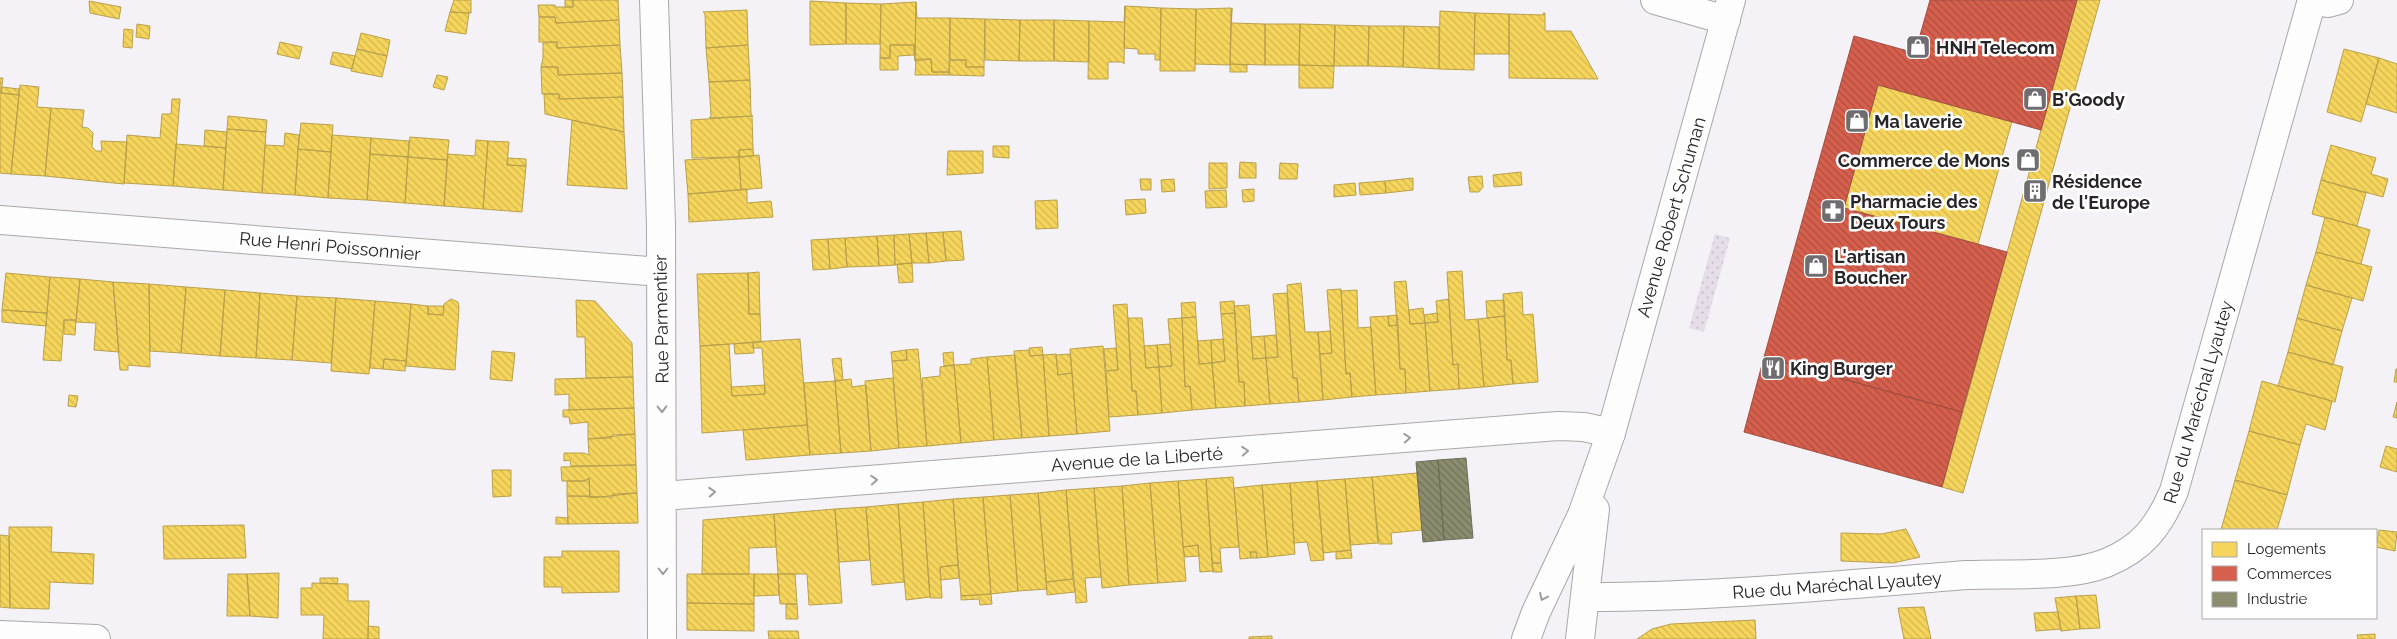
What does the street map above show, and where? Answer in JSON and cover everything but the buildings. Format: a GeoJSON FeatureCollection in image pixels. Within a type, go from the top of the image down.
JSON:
{"type":"FeatureCollection","features":[{"type":"Feature","properties":{"kind":"street","name":"Rue Parmentier"},"geometry":{"type":"LineString","coordinates":[[654,0],[661,272],[662,639]]}},
{"type":"Feature","properties":{"kind":"street"},"geometry":{"type":"LineString","coordinates":[[1655,0],[1729,10]]}},
{"type":"Feature","properties":{"kind":"street"},"geometry":{"type":"LineString","coordinates":[[2312,0],[2328,2],[2339,0]]}},
{"type":"Feature","properties":{"kind":"street","name":"Rue du Maréchal Lyautey"},"geometry":{"type":"LineString","coordinates":[[1585,597],[1668,597],[1986,574],[2067,571],[2087,569],[2105,563],[2124,555],[2141,543],[2156,528],[2174,491],[2312,0]]}},
{"type":"Feature","properties":{"kind":"street","name":"Avenue Robert Schuman"},"geometry":{"type":"LineString","coordinates":[[1580,639],[1593,518],[1611,433],[1729,10]]}},
{"type":"Feature","properties":{"kind":"street","name":"Rue Henri Poissonnier"},"geometry":{"type":"LineString","coordinates":[[0,220],[661,272]]}},
{"type":"Feature","properties":{"kind":"street","name":"Avenue de la Liberté"},"geometry":{"type":"LineString","coordinates":[[663,496],[1558,426],[1584,427],[1611,433]]}},
{"type":"Feature","properties":{"kind":"street","name":"Avenue Robert Schuman"},"geometry":{"type":"LineString","coordinates":[[1526,639],[1536,612],[1582,516],[1611,433]]}},
{"type":"Feature","properties":{"kind":"street"},"geometry":{"type":"LineString","coordinates":[[0,635],[96,639]]}},
{"type":"Feature","properties":{"kind":"shaded area"},"geometry":{"type":"Polygon","coordinates":[[[1715,234],[1730,238],[1704,332],[1689,328],[1715,234]]]}},
{"type":"Feature","properties":{"kind":"place","name":"HNH Telecom"},"geometry":{"type":"Point","coordinates":[1918,47]}},
{"type":"Feature","properties":{"kind":"place","name":"B'Goody"},"geometry":{"type":"Point","coordinates":[2035,99]}},
{"type":"Feature","properties":{"kind":"place","name":"Ma laverie"},"geometry":{"type":"Point","coordinates":[1857,121]}},
{"type":"Feature","properties":{"kind":"place","name":"Commerce de Mons"},"geometry":{"type":"Point","coordinates":[2028,160]}},
{"type":"Feature","properties":{"kind":"place","name":"Résidence de l'Europe"},"geometry":{"type":"Point","coordinates":[2035,191]}},
{"type":"Feature","properties":{"kind":"place","name":"Pharmacie des Deux Tours"},"geometry":{"type":"Point","coordinates":[1833,211]}},
{"type":"Feature","properties":{"kind":"place","name":"L'artisan Boucher"},"geometry":{"type":"Point","coordinates":[1816,266]}},
{"type":"Feature","properties":{"kind":"place","name":"King Burger"},"geometry":{"type":"Point","coordinates":[1773,368]}}]}
